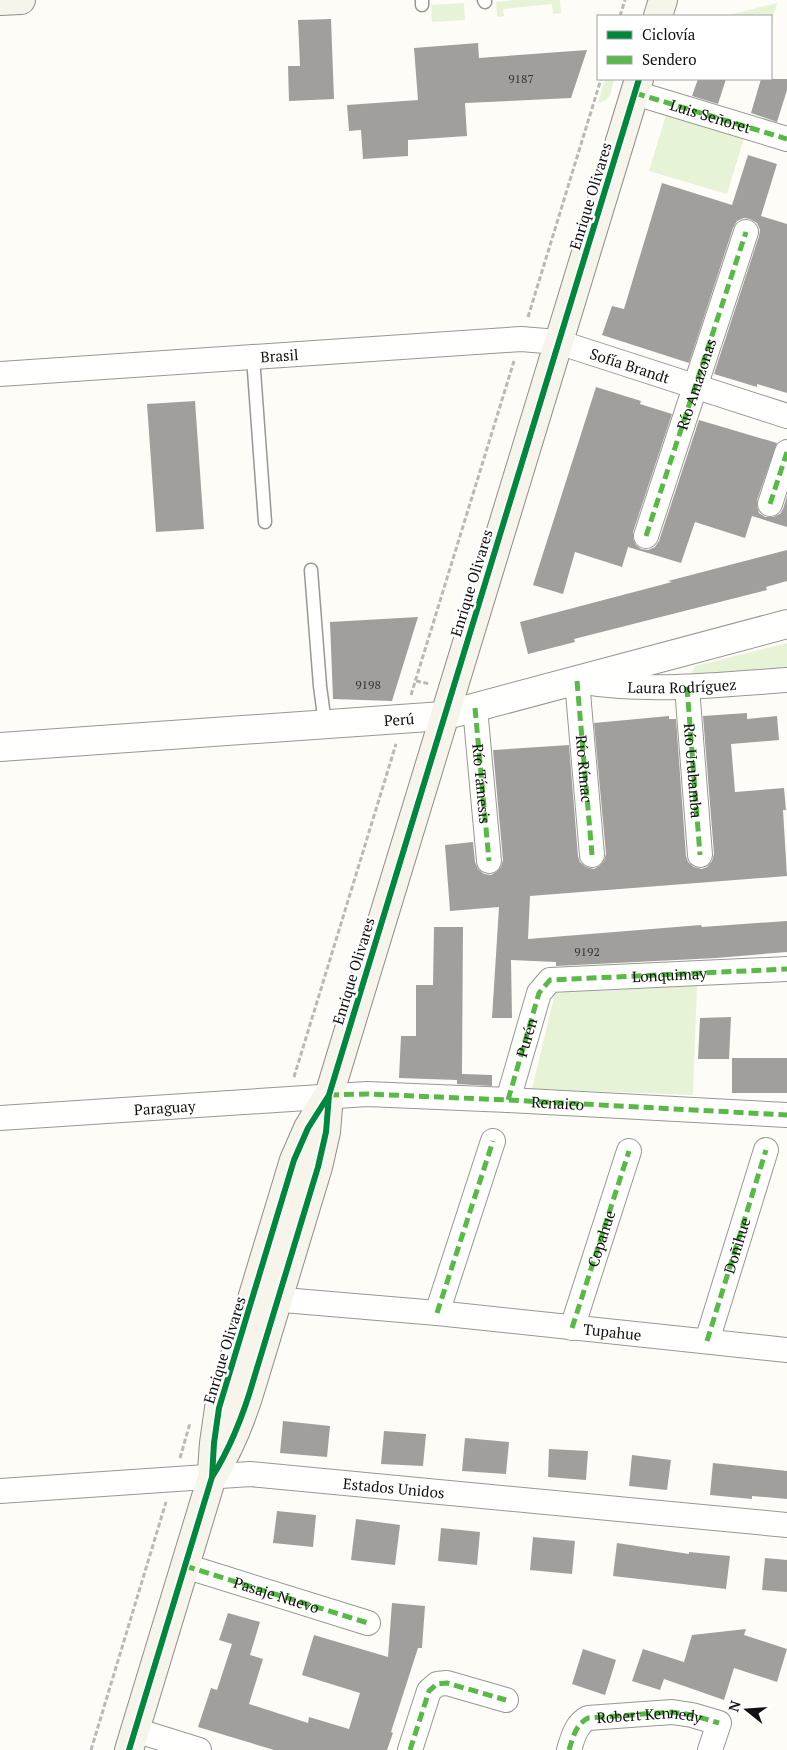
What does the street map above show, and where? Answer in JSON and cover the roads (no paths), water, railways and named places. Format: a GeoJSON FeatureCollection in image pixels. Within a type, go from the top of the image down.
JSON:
{"type":"FeatureCollection","features":[{"type":"Feature","properties":{"kind":"main road"},"geometry":{"type":"LineString","coordinates":[[0,2],[21,0]]}},
{"type":"Feature","properties":{"kind":"main road"},"geometry":{"type":"LineString","coordinates":[[658,15],[663,0]]}},
{"type":"Feature","properties":{"kind":"main road","name":"Enrique Olivares"},"geometry":{"type":"LineString","coordinates":[[132,1740],[212,1477],[214,1442],[220,1408],[265,1299],[300,1144],[329,1095],[443,716],[637,86]]}},
{"type":"Feature","properties":{"kind":"street","name":"Luis Señoret"},"geometry":{"type":"LineString","coordinates":[[637,86],[787,139]]}},
{"type":"Feature","properties":{"kind":"street","name":"Río Amazonas"},"geometry":{"type":"LineString","coordinates":[[646,536],[746,232]]}},
{"type":"Feature","properties":{"kind":"street","name":"Brasil"},"geometry":{"type":"LineString","coordinates":[[0,374],[521,339],[558,342]]}},
{"type":"Feature","properties":{"kind":"street","name":"Sofía Brandt"},"geometry":{"type":"LineString","coordinates":[[558,342],[787,416]]}},
{"type":"Feature","properties":{"kind":"street"},"geometry":{"type":"LineString","coordinates":[[770,504],[787,452]]}},
{"type":"Feature","properties":{"kind":"street","name":"Perú"},"geometry":{"type":"LineString","coordinates":[[0,747],[443,716],[787,624]]}},
{"type":"Feature","properties":{"kind":"street","name":"Laura Rodríguez"},"geometry":{"type":"LineString","coordinates":[[578,681],[637,688],[687,687],[787,680]]}},
{"type":"Feature","properties":{"kind":"street","name":"Río Rímac"},"geometry":{"type":"LineString","coordinates":[[578,681],[592,855]]}},
{"type":"Feature","properties":{"kind":"street","name":"Río Urubamba"},"geometry":{"type":"LineString","coordinates":[[687,687],[700,855]]}},
{"type":"Feature","properties":{"kind":"street","name":"Río Támesis"},"geometry":{"type":"LineString","coordinates":[[475,708],[489,860]]}},
{"type":"Feature","properties":{"kind":"street","name":"Lonquimay"},"geometry":{"type":"LineString","coordinates":[[550,980],[787,969]]}},
{"type":"Feature","properties":{"kind":"street","name":"Purén"},"geometry":{"type":"LineString","coordinates":[[508,1100],[539,993],[550,980]]}},
{"type":"Feature","properties":{"kind":"street","name":"Renaico"},"geometry":{"type":"LineString","coordinates":[[329,1095],[367,1094],[508,1100],[787,1115]]}},
{"type":"Feature","properties":{"kind":"street","name":"Paraguay"},"geometry":{"type":"LineString","coordinates":[[0,1118],[329,1095]]}},
{"type":"Feature","properties":{"kind":"street"},"geometry":{"type":"LineString","coordinates":[[437,1313],[493,1141]]}},
{"type":"Feature","properties":{"kind":"street","name":"Copahue"},"geometry":{"type":"LineString","coordinates":[[572,1328],[629,1150]]}},
{"type":"Feature","properties":{"kind":"street","name":"Doñihue"},"geometry":{"type":"LineString","coordinates":[[707,1341],[766,1150]]}},
{"type":"Feature","properties":{"kind":"street","name":"Tupahue"},"geometry":{"type":"LineString","coordinates":[[265,1299],[437,1313],[787,1350]]}},
{"type":"Feature","properties":{"kind":"street","name":"Estados Unidos"},"geometry":{"type":"LineString","coordinates":[[0,1491],[250,1474],[787,1526]]}},
{"type":"Feature","properties":{"kind":"street","name":"Pasaje Nuevo"},"geometry":{"type":"LineString","coordinates":[[185,1566],[368,1623]]}},
{"type":"Feature","properties":{"kind":"street"},"geometry":{"type":"LineString","coordinates":[[410,1750],[429,1691],[437,1684],[447,1683],[506,1700]]}},
{"type":"Feature","properties":{"kind":"street","name":"Robert Kennedy"},"geometry":{"type":"LineString","coordinates":[[569,1750],[578,1727],[582,1721],[588,1718],[672,1712],[692,1715],[718,1723],[710,1750]]}},
{"type":"Feature","properties":{"kind":"street"},"geometry":{"type":"LineString","coordinates":[[132,1740],[199,1750]]}},
{"type":"Feature","properties":{"kind":"lane"},"geometry":{"type":"LineString","coordinates":[[253,357],[265,522]]}},
{"type":"Feature","properties":{"kind":"lane"},"geometry":{"type":"LineString","coordinates":[[311,570],[320,686],[325,724]]}}]}
